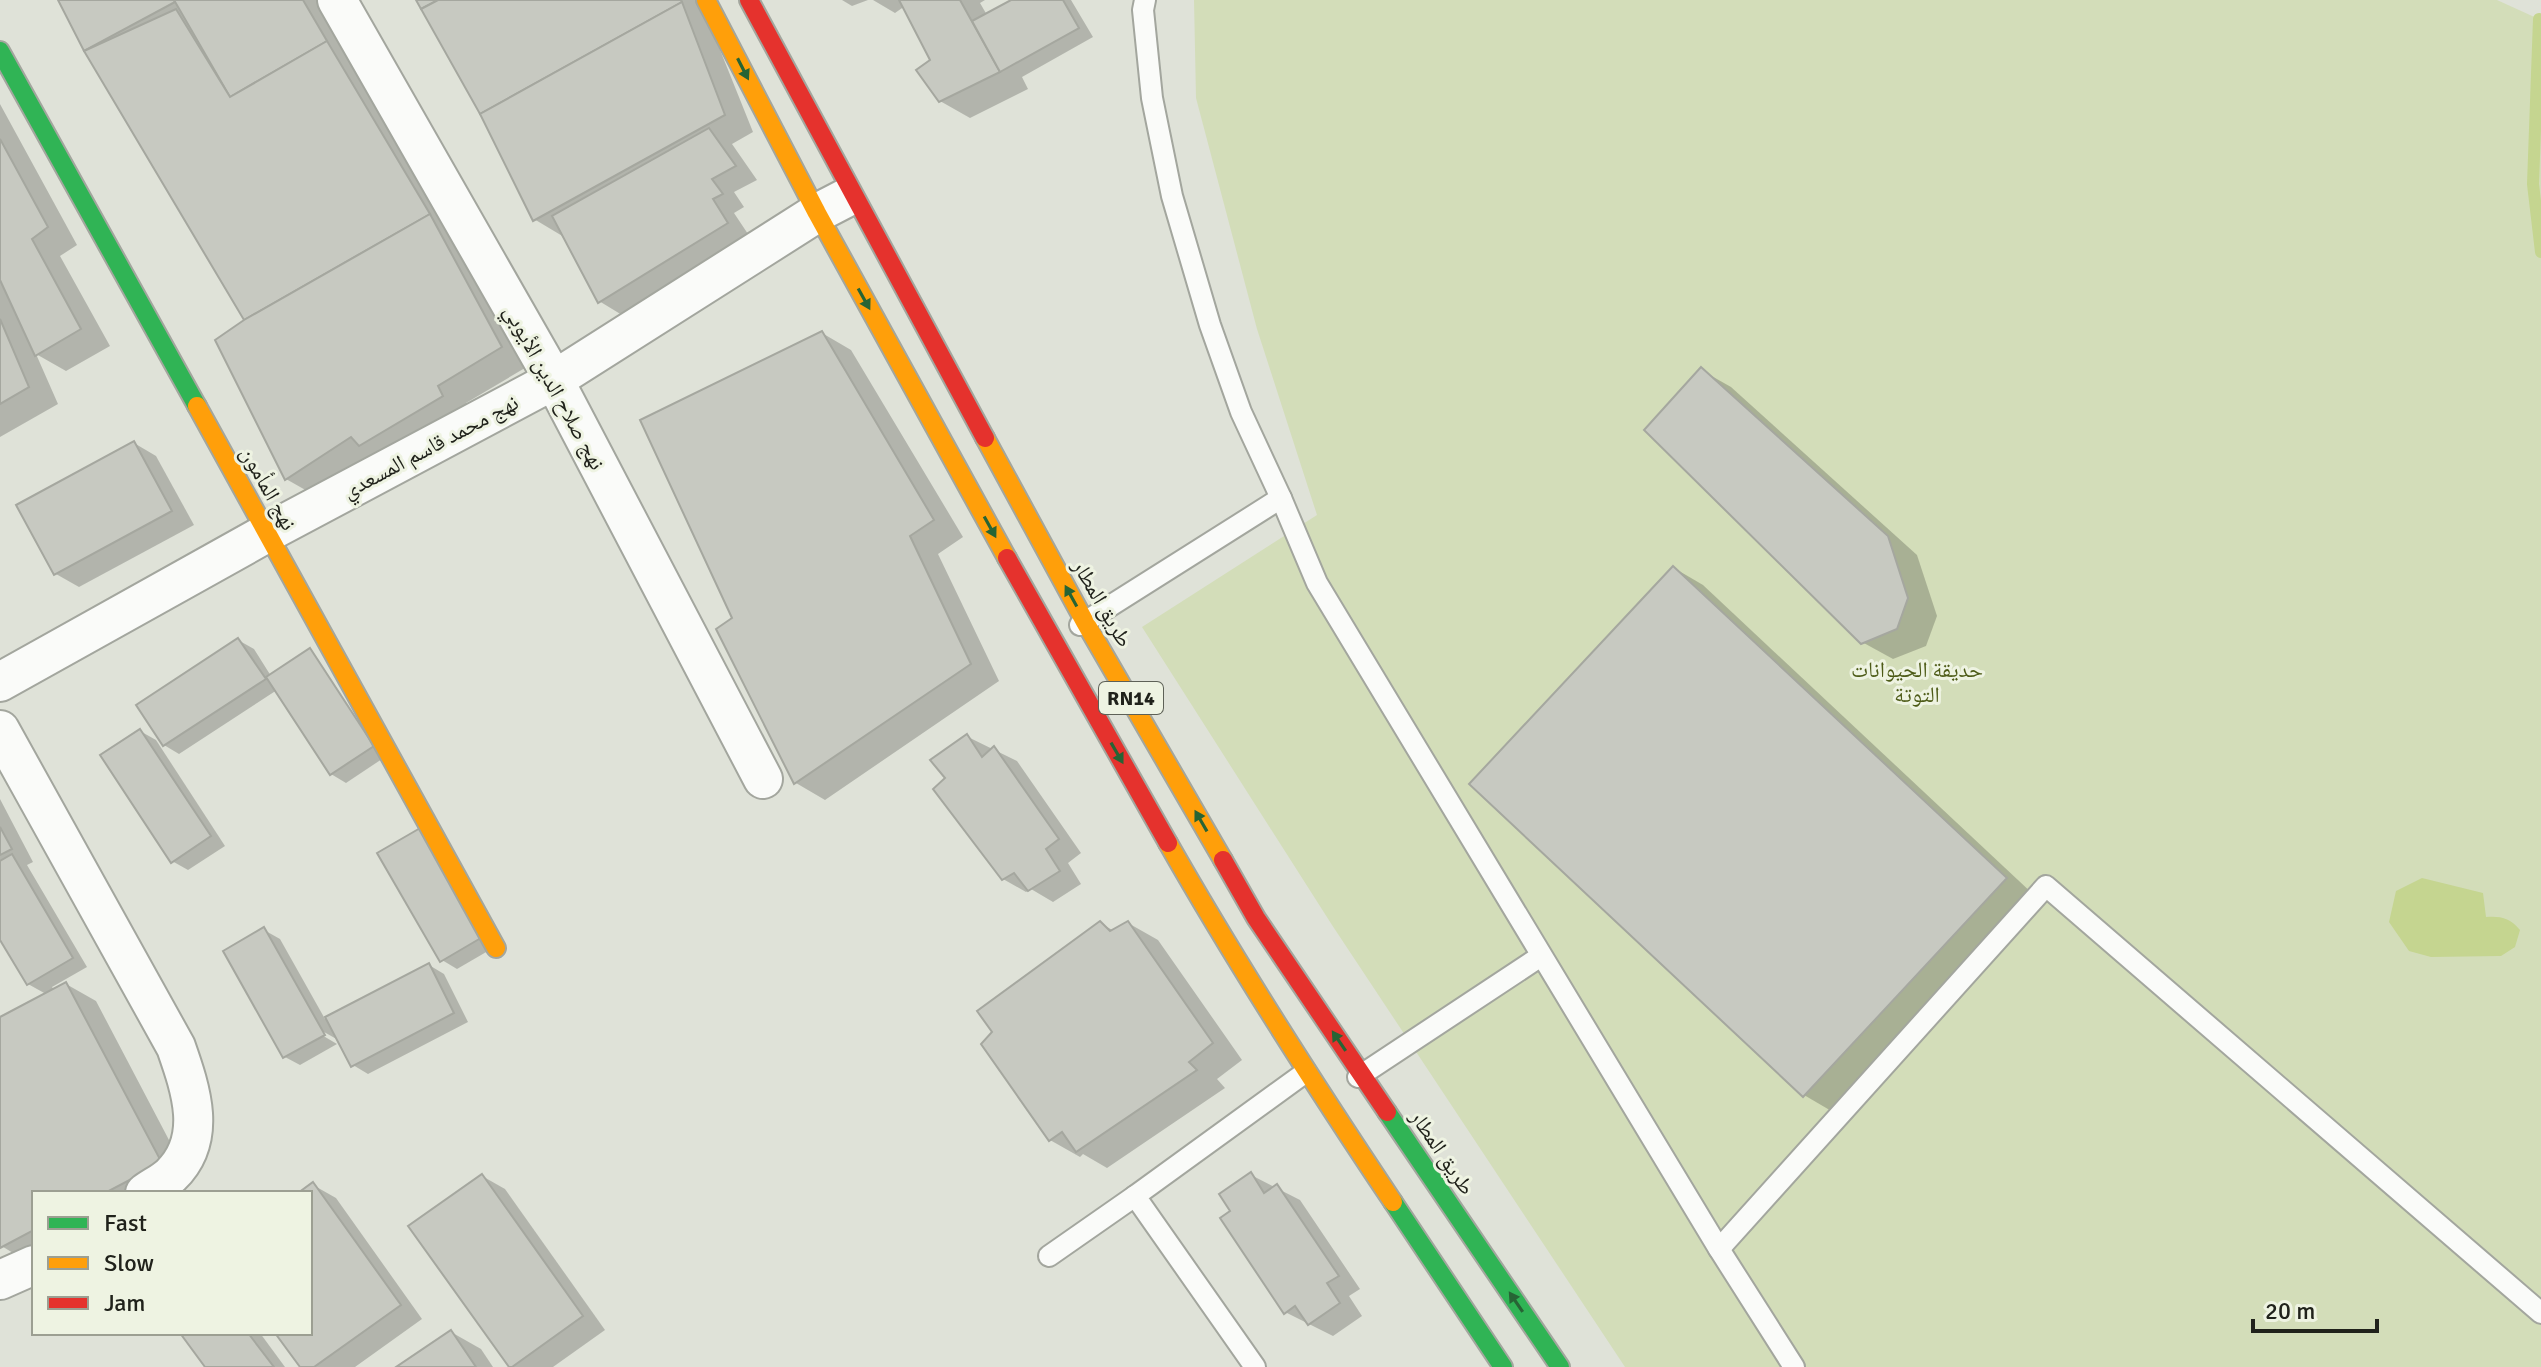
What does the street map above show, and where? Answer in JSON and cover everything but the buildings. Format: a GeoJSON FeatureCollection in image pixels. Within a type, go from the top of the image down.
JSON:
{"type":"FeatureCollection","features":[{"type":"Feature","properties":{"kind":"main road","name":"RN14"},"geometry":{"type":"LineString","coordinates":[[706,0],[817,213],[1055,645],[1220,934],[1306,1072],[1503,1367]]}},
{"type":"Feature","properties":{"kind":"main road","name":"طريق المطار"},"geometry":{"type":"LineString","coordinates":[[749,0],[1085,622],[1256,918],[1560,1367]]}},
{"type":"Feature","properties":{"kind":"main road","name":"نهج المأمون"},"geometry":{"type":"LineString","coordinates":[[0,51],[496,948]]}},
{"type":"Feature","properties":{"kind":"street","name":"نهج صلاح الدين الأيوبي"},"geometry":{"type":"LineString","coordinates":[[337,0],[554,380],[763,779]]}},
{"type":"Feature","properties":{"kind":"street","name":"نهج محمد قاسم المسعدي"},"geometry":{"type":"LineString","coordinates":[[0,682],[267,533],[554,380],[817,213],[852,194]]}},
{"type":"Feature","properties":{"kind":"street"},"geometry":{"type":"LineString","coordinates":[[0,730],[176,1047],[191,1091],[194,1136],[171,1175],[148,1191]]}},
{"type":"Feature","properties":{"kind":"street"},"geometry":{"type":"LineString","coordinates":[[0,1280],[32,1266]]}},
{"type":"Feature","properties":{"kind":"lane"},"geometry":{"type":"LineString","coordinates":[[1145,0],[1143,10],[1152,98],[1172,196],[1210,325],[1241,412],[1317,583],[1719,1249],[1794,1367]]}},
{"type":"Feature","properties":{"kind":"lane"},"geometry":{"type":"LineString","coordinates":[[1055,645],[1085,622],[1281,498]]}},
{"type":"Feature","properties":{"kind":"lane"},"geometry":{"type":"LineString","coordinates":[[1719,1249],[2046,886],[2541,1313]]}},
{"type":"Feature","properties":{"kind":"lane"},"geometry":{"type":"LineString","coordinates":[[1325,1099],[1541,956]]}},
{"type":"Feature","properties":{"kind":"lane"},"geometry":{"type":"LineString","coordinates":[[1049,1256],[1306,1072]]}},
{"type":"Feature","properties":{"kind":"lane"},"geometry":{"type":"LineString","coordinates":[[1135,1196],[1255,1367]]}},
{"type":"Feature","properties":{"kind":"green space","name":"حديقة الحيوانات التوتة"},"geometry":{"type":"Polygon","coordinates":[[[1194,0],[2497,0],[2541,20],[2541,1367],[1625,1367],[1332,925],[1142,627],[1317,515],[1257,329],[1196,98],[1194,0]]]}},
{"type":"Feature","properties":{"kind":"shaded area"},"geometry":{"type":"Polygon","coordinates":[[[2422,878],[2483,893],[2486,917],[2505,919],[2520,930],[2515,947],[2501,956],[2431,957],[2409,951],[2389,922],[2396,891],[2422,878]]]}},
{"type":"Feature","properties":{"kind":"waterway"},"geometry":{"type":"LineString","coordinates":[[2539,19],[2533,184],[2541,252]]}},
{"type":"Feature","properties":{"kind":"traffic: fast"},"geometry":{"type":"LineString","coordinates":[[0,51],[197,406]]}},
{"type":"Feature","properties":{"kind":"traffic: fast"},"geometry":{"type":"LineString","coordinates":[[1387,1112],[1560,1367]]}},
{"type":"Feature","properties":{"kind":"traffic: fast"},"geometry":{"type":"LineString","coordinates":[[1393,1202],[1503,1367]]}},
{"type":"Feature","properties":{"kind":"traffic: slow"},"geometry":{"type":"LineString","coordinates":[[706,0],[817,213],[1007,558]]}},
{"type":"Feature","properties":{"kind":"traffic: slow"},"geometry":{"type":"LineString","coordinates":[[197,406],[496,948]]}},
{"type":"Feature","properties":{"kind":"traffic: slow"},"geometry":{"type":"LineString","coordinates":[[985,438],[1085,622],[1223,860]]}},
{"type":"Feature","properties":{"kind":"traffic: slow"},"geometry":{"type":"LineString","coordinates":[[1168,843],[1277,1024],[1393,1202]]}},
{"type":"Feature","properties":{"kind":"traffic: jam"},"geometry":{"type":"LineString","coordinates":[[749,0],[985,438]]}},
{"type":"Feature","properties":{"kind":"traffic: jam"},"geometry":{"type":"LineString","coordinates":[[1007,558],[1168,843]]}},
{"type":"Feature","properties":{"kind":"traffic: jam"},"geometry":{"type":"LineString","coordinates":[[1223,860],[1256,918],[1387,1112]]}}]}
